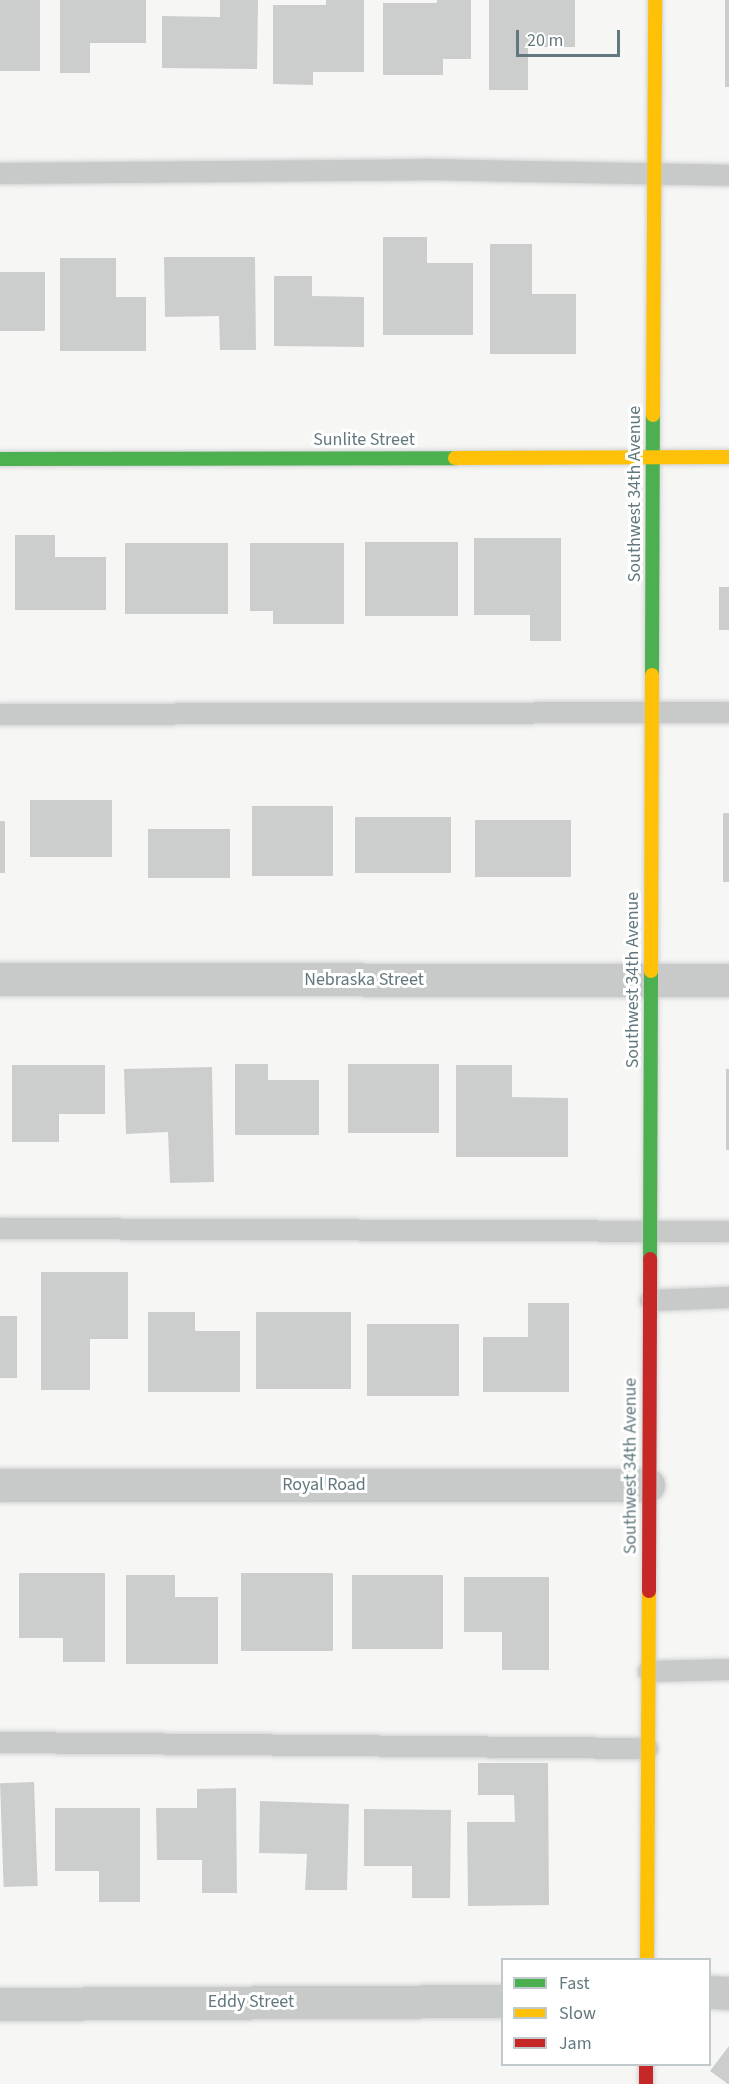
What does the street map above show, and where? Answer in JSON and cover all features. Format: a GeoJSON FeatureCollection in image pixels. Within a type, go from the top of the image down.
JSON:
{"type":"FeatureCollection","features":[{"type":"Feature","properties":{"kind":"main road","name":"Southwest 34th Avenue"},"geometry":{"type":"LineString","coordinates":[[647,1958],[655,0]]}},
{"type":"Feature","properties":{"kind":"main road","name":"Sunlite Street"},"geometry":{"type":"LineString","coordinates":[[0,459],[729,457]]}},
{"type":"Feature","properties":{"kind":"main road"},"geometry":{"type":"LineString","coordinates":[[646,2066],[646,2084]]}},
{"type":"Feature","properties":{"kind":"street","name":"Nebraska Street"},"geometry":{"type":"LineString","coordinates":[[0,979],[729,980]]}},
{"type":"Feature","properties":{"kind":"street","name":"Royal Road"},"geometry":{"type":"LineString","coordinates":[[0,1485],[648,1485]]}},
{"type":"Feature","properties":{"kind":"street"},"geometry":{"type":"LineString","coordinates":[[711,1992],[729,1992]]}},
{"type":"Feature","properties":{"kind":"street","name":"Eddy Street"},"geometry":{"type":"LineString","coordinates":[[0,2004],[501,2001]]}},
{"type":"Feature","properties":{"kind":"lane"},"geometry":{"type":"LineString","coordinates":[[0,173],[426,169],[729,175]]}},
{"type":"Feature","properties":{"kind":"lane"},"geometry":{"type":"LineString","coordinates":[[0,714],[729,712]]}},
{"type":"Feature","properties":{"kind":"lane"},"geometry":{"type":"LineString","coordinates":[[0,1228],[729,1232]]}},
{"type":"Feature","properties":{"kind":"lane"},"geometry":{"type":"LineString","coordinates":[[650,1300],[729,1296]]}},
{"type":"Feature","properties":{"kind":"lane"},"geometry":{"type":"LineString","coordinates":[[648,1671],[729,1669]]}},
{"type":"Feature","properties":{"kind":"lane"},"geometry":{"type":"LineString","coordinates":[[0,1743],[647,1748]]}},
{"type":"Feature","properties":{"kind":"building"},"geometry":{"type":"Polygon","coordinates":[[[0,0],[40,0],[40,71],[0,71],[0,0]]]}},
{"type":"Feature","properties":{"kind":"building"},"geometry":{"type":"Polygon","coordinates":[[[60,0],[146,0],[146,43],[90,43],[90,73],[60,73],[60,0]]]}},
{"type":"Feature","properties":{"kind":"building"},"geometry":{"type":"Polygon","coordinates":[[[220,0],[258,0],[257,69],[162,68],[162,16],[220,17],[220,0]]]}},
{"type":"Feature","properties":{"kind":"building"},"geometry":{"type":"Polygon","coordinates":[[[326,0],[364,0],[364,72],[313,72],[313,85],[273,84],[273,5],[326,5],[326,0]]]}},
{"type":"Feature","properties":{"kind":"building"},"geometry":{"type":"Polygon","coordinates":[[[437,0],[471,0],[471,59],[443,59],[443,75],[383,75],[383,3],[437,3],[437,0]]]}},
{"type":"Feature","properties":{"kind":"building"},"geometry":{"type":"Polygon","coordinates":[[[489,0],[575,0],[575,47],[528,47],[528,90],[489,90],[489,0]]]}},
{"type":"Feature","properties":{"kind":"building"},"geometry":{"type":"Polygon","coordinates":[[[725,0],[729,0],[729,87],[725,87],[725,0]]]}},
{"type":"Feature","properties":{"kind":"building"},"geometry":{"type":"Polygon","coordinates":[[[383,237],[427,237],[427,263],[473,263],[473,335],[383,335],[383,237]]]}},
{"type":"Feature","properties":{"kind":"building"},"geometry":{"type":"Polygon","coordinates":[[[490,244],[532,244],[532,294],[576,294],[576,354],[490,354],[490,244]]]}},
{"type":"Feature","properties":{"kind":"building"},"geometry":{"type":"Polygon","coordinates":[[[164,257],[255,257],[256,350],[220,350],[219,316],[165,317],[164,257]]]}},
{"type":"Feature","properties":{"kind":"building"},"geometry":{"type":"Polygon","coordinates":[[[60,258],[116,258],[116,297],[146,297],[146,351],[60,351],[60,258]]]}},
{"type":"Feature","properties":{"kind":"building"},"geometry":{"type":"Polygon","coordinates":[[[0,272],[45,272],[45,331],[0,331],[0,272]]]}},
{"type":"Feature","properties":{"kind":"building"},"geometry":{"type":"Polygon","coordinates":[[[274,276],[312,276],[312,296],[364,297],[364,347],[274,346],[274,276]]]}},
{"type":"Feature","properties":{"kind":"building"},"geometry":{"type":"Polygon","coordinates":[[[15,535],[55,535],[55,557],[106,557],[106,610],[15,610],[15,535]]]}},
{"type":"Feature","properties":{"kind":"building"},"geometry":{"type":"Polygon","coordinates":[[[474,538],[561,538],[561,641],[530,641],[530,615],[474,615],[474,538]]]}},
{"type":"Feature","properties":{"kind":"building"},"geometry":{"type":"Polygon","coordinates":[[[365,542],[458,542],[458,616],[365,616],[365,542]]]}},
{"type":"Feature","properties":{"kind":"building"},"geometry":{"type":"Polygon","coordinates":[[[125,543],[228,543],[228,614],[125,614],[125,543]]]}},
{"type":"Feature","properties":{"kind":"building"},"geometry":{"type":"Polygon","coordinates":[[[250,543],[344,543],[344,624],[273,624],[273,611],[250,611],[250,543]]]}},
{"type":"Feature","properties":{"kind":"building"},"geometry":{"type":"Polygon","coordinates":[[[719,587],[729,587],[729,630],[719,630],[719,587]]]}},
{"type":"Feature","properties":{"kind":"building"},"geometry":{"type":"Polygon","coordinates":[[[30,800],[112,800],[112,857],[30,857],[30,800]]]}},
{"type":"Feature","properties":{"kind":"building"},"geometry":{"type":"Polygon","coordinates":[[[252,806],[333,806],[333,876],[252,876],[252,806]]]}},
{"type":"Feature","properties":{"kind":"building"},"geometry":{"type":"Polygon","coordinates":[[[723,813],[729,813],[729,882],[723,882],[723,813]]]}},
{"type":"Feature","properties":{"kind":"building"},"geometry":{"type":"Polygon","coordinates":[[[355,817],[451,817],[451,873],[355,873],[355,817]]]}},
{"type":"Feature","properties":{"kind":"building"},"geometry":{"type":"Polygon","coordinates":[[[475,820],[571,820],[571,877],[475,877],[475,820]]]}},
{"type":"Feature","properties":{"kind":"building"},"geometry":{"type":"Polygon","coordinates":[[[0,821],[5,821],[5,873],[0,873],[0,821]]]}},
{"type":"Feature","properties":{"kind":"building"},"geometry":{"type":"Polygon","coordinates":[[[148,829],[230,829],[230,878],[148,878],[148,829]]]}},
{"type":"Feature","properties":{"kind":"building"},"geometry":{"type":"Polygon","coordinates":[[[235,1064],[268,1064],[268,1080],[319,1080],[319,1135],[235,1135],[235,1064]]]}},
{"type":"Feature","properties":{"kind":"building"},"geometry":{"type":"Polygon","coordinates":[[[348,1064],[439,1064],[439,1133],[348,1133],[348,1064]]]}},
{"type":"Feature","properties":{"kind":"building"},"geometry":{"type":"Polygon","coordinates":[[[12,1065],[105,1065],[105,1114],[59,1114],[59,1142],[12,1142],[12,1065]]]}},
{"type":"Feature","properties":{"kind":"building"},"geometry":{"type":"Polygon","coordinates":[[[456,1065],[512,1065],[512,1097],[568,1098],[568,1157],[456,1157],[456,1065]]]}},
{"type":"Feature","properties":{"kind":"building"},"geometry":{"type":"Polygon","coordinates":[[[212,1067],[214,1182],[170,1183],[168,1132],[126,1134],[124,1069],[212,1067]]]}},
{"type":"Feature","properties":{"kind":"building"},"geometry":{"type":"Polygon","coordinates":[[[726,1069],[729,1069],[729,1150],[726,1150],[726,1069]]]}},
{"type":"Feature","properties":{"kind":"building"},"geometry":{"type":"Polygon","coordinates":[[[41,1272],[128,1272],[128,1339],[90,1339],[90,1390],[41,1390],[41,1272]]]}},
{"type":"Feature","properties":{"kind":"building"},"geometry":{"type":"Polygon","coordinates":[[[528,1303],[569,1303],[569,1392],[483,1392],[483,1337],[528,1337],[528,1303]]]}},
{"type":"Feature","properties":{"kind":"building"},"geometry":{"type":"Polygon","coordinates":[[[148,1312],[195,1312],[195,1331],[240,1331],[240,1392],[148,1392],[148,1312]]]}},
{"type":"Feature","properties":{"kind":"building"},"geometry":{"type":"Polygon","coordinates":[[[256,1312],[351,1312],[351,1389],[256,1389],[256,1312]]]}},
{"type":"Feature","properties":{"kind":"building"},"geometry":{"type":"Polygon","coordinates":[[[0,1316],[17,1316],[17,1378],[0,1378],[0,1316]]]}},
{"type":"Feature","properties":{"kind":"building"},"geometry":{"type":"Polygon","coordinates":[[[367,1324],[459,1324],[459,1396],[367,1396],[367,1324]]]}},
{"type":"Feature","properties":{"kind":"building"},"geometry":{"type":"Polygon","coordinates":[[[19,1573],[105,1573],[105,1662],[63,1662],[63,1638],[19,1638],[19,1573]]]}},
{"type":"Feature","properties":{"kind":"building"},"geometry":{"type":"Polygon","coordinates":[[[241,1573],[333,1573],[333,1651],[241,1651],[241,1573]]]}},
{"type":"Feature","properties":{"kind":"building"},"geometry":{"type":"Polygon","coordinates":[[[126,1575],[175,1575],[175,1597],[218,1597],[218,1664],[126,1664],[126,1575]]]}},
{"type":"Feature","properties":{"kind":"building"},"geometry":{"type":"Polygon","coordinates":[[[352,1575],[443,1575],[443,1649],[352,1649],[352,1575]]]}},
{"type":"Feature","properties":{"kind":"building"},"geometry":{"type":"Polygon","coordinates":[[[464,1577],[549,1577],[549,1670],[502,1670],[502,1632],[464,1632],[464,1577]]]}},
{"type":"Feature","properties":{"kind":"building"},"geometry":{"type":"Polygon","coordinates":[[[478,1763],[548,1763],[549,1905],[468,1906],[467,1822],[515,1822],[514,1795],[478,1795],[478,1763]]]}},
{"type":"Feature","properties":{"kind":"building"},"geometry":{"type":"Polygon","coordinates":[[[34,1782],[38,1886],[4,1887],[0,1783],[34,1782]]]}},
{"type":"Feature","properties":{"kind":"building"},"geometry":{"type":"Polygon","coordinates":[[[236,1788],[237,1893],[202,1893],[202,1860],[157,1860],[156,1808],[197,1808],[197,1789],[236,1788]]]}},
{"type":"Feature","properties":{"kind":"building"},"geometry":{"type":"Polygon","coordinates":[[[260,1801],[349,1804],[347,1890],[305,1890],[307,1854],[259,1853],[260,1801]]]}},
{"type":"Feature","properties":{"kind":"building"},"geometry":{"type":"Polygon","coordinates":[[[55,1808],[140,1808],[140,1902],[99,1902],[99,1871],[55,1871],[55,1808]]]}},
{"type":"Feature","properties":{"kind":"building"},"geometry":{"type":"Polygon","coordinates":[[[364,1809],[451,1810],[450,1898],[412,1898],[412,1866],[364,1866],[364,1809]]]}},
{"type":"Feature","properties":{"kind":"building"},"geometry":{"type":"Polygon","coordinates":[[[729,2046],[729,2084],[728,2084],[710,2071],[729,2046]]]}},
{"type":"Feature","properties":{"kind":"traffic: fast"},"geometry":{"type":"LineString","coordinates":[[652,675],[653,415]]}},
{"type":"Feature","properties":{"kind":"traffic: fast"},"geometry":{"type":"LineString","coordinates":[[0,459],[455,458]]}},
{"type":"Feature","properties":{"kind":"traffic: fast"},"geometry":{"type":"LineString","coordinates":[[650,1259],[651,971]]}},
{"type":"Feature","properties":{"kind":"traffic: slow"},"geometry":{"type":"LineString","coordinates":[[653,415],[655,0]]}},
{"type":"Feature","properties":{"kind":"traffic: slow"},"geometry":{"type":"LineString","coordinates":[[455,458],[729,457]]}},
{"type":"Feature","properties":{"kind":"traffic: slow"},"geometry":{"type":"LineString","coordinates":[[651,971],[652,675]]}},
{"type":"Feature","properties":{"kind":"traffic: slow"},"geometry":{"type":"LineString","coordinates":[[647,1958],[649,1591]]}},
{"type":"Feature","properties":{"kind":"traffic: jam"},"geometry":{"type":"LineString","coordinates":[[649,1591],[650,1259]]}},
{"type":"Feature","properties":{"kind":"traffic: jam"},"geometry":{"type":"LineString","coordinates":[[646,2066],[646,2084]]}}]}
